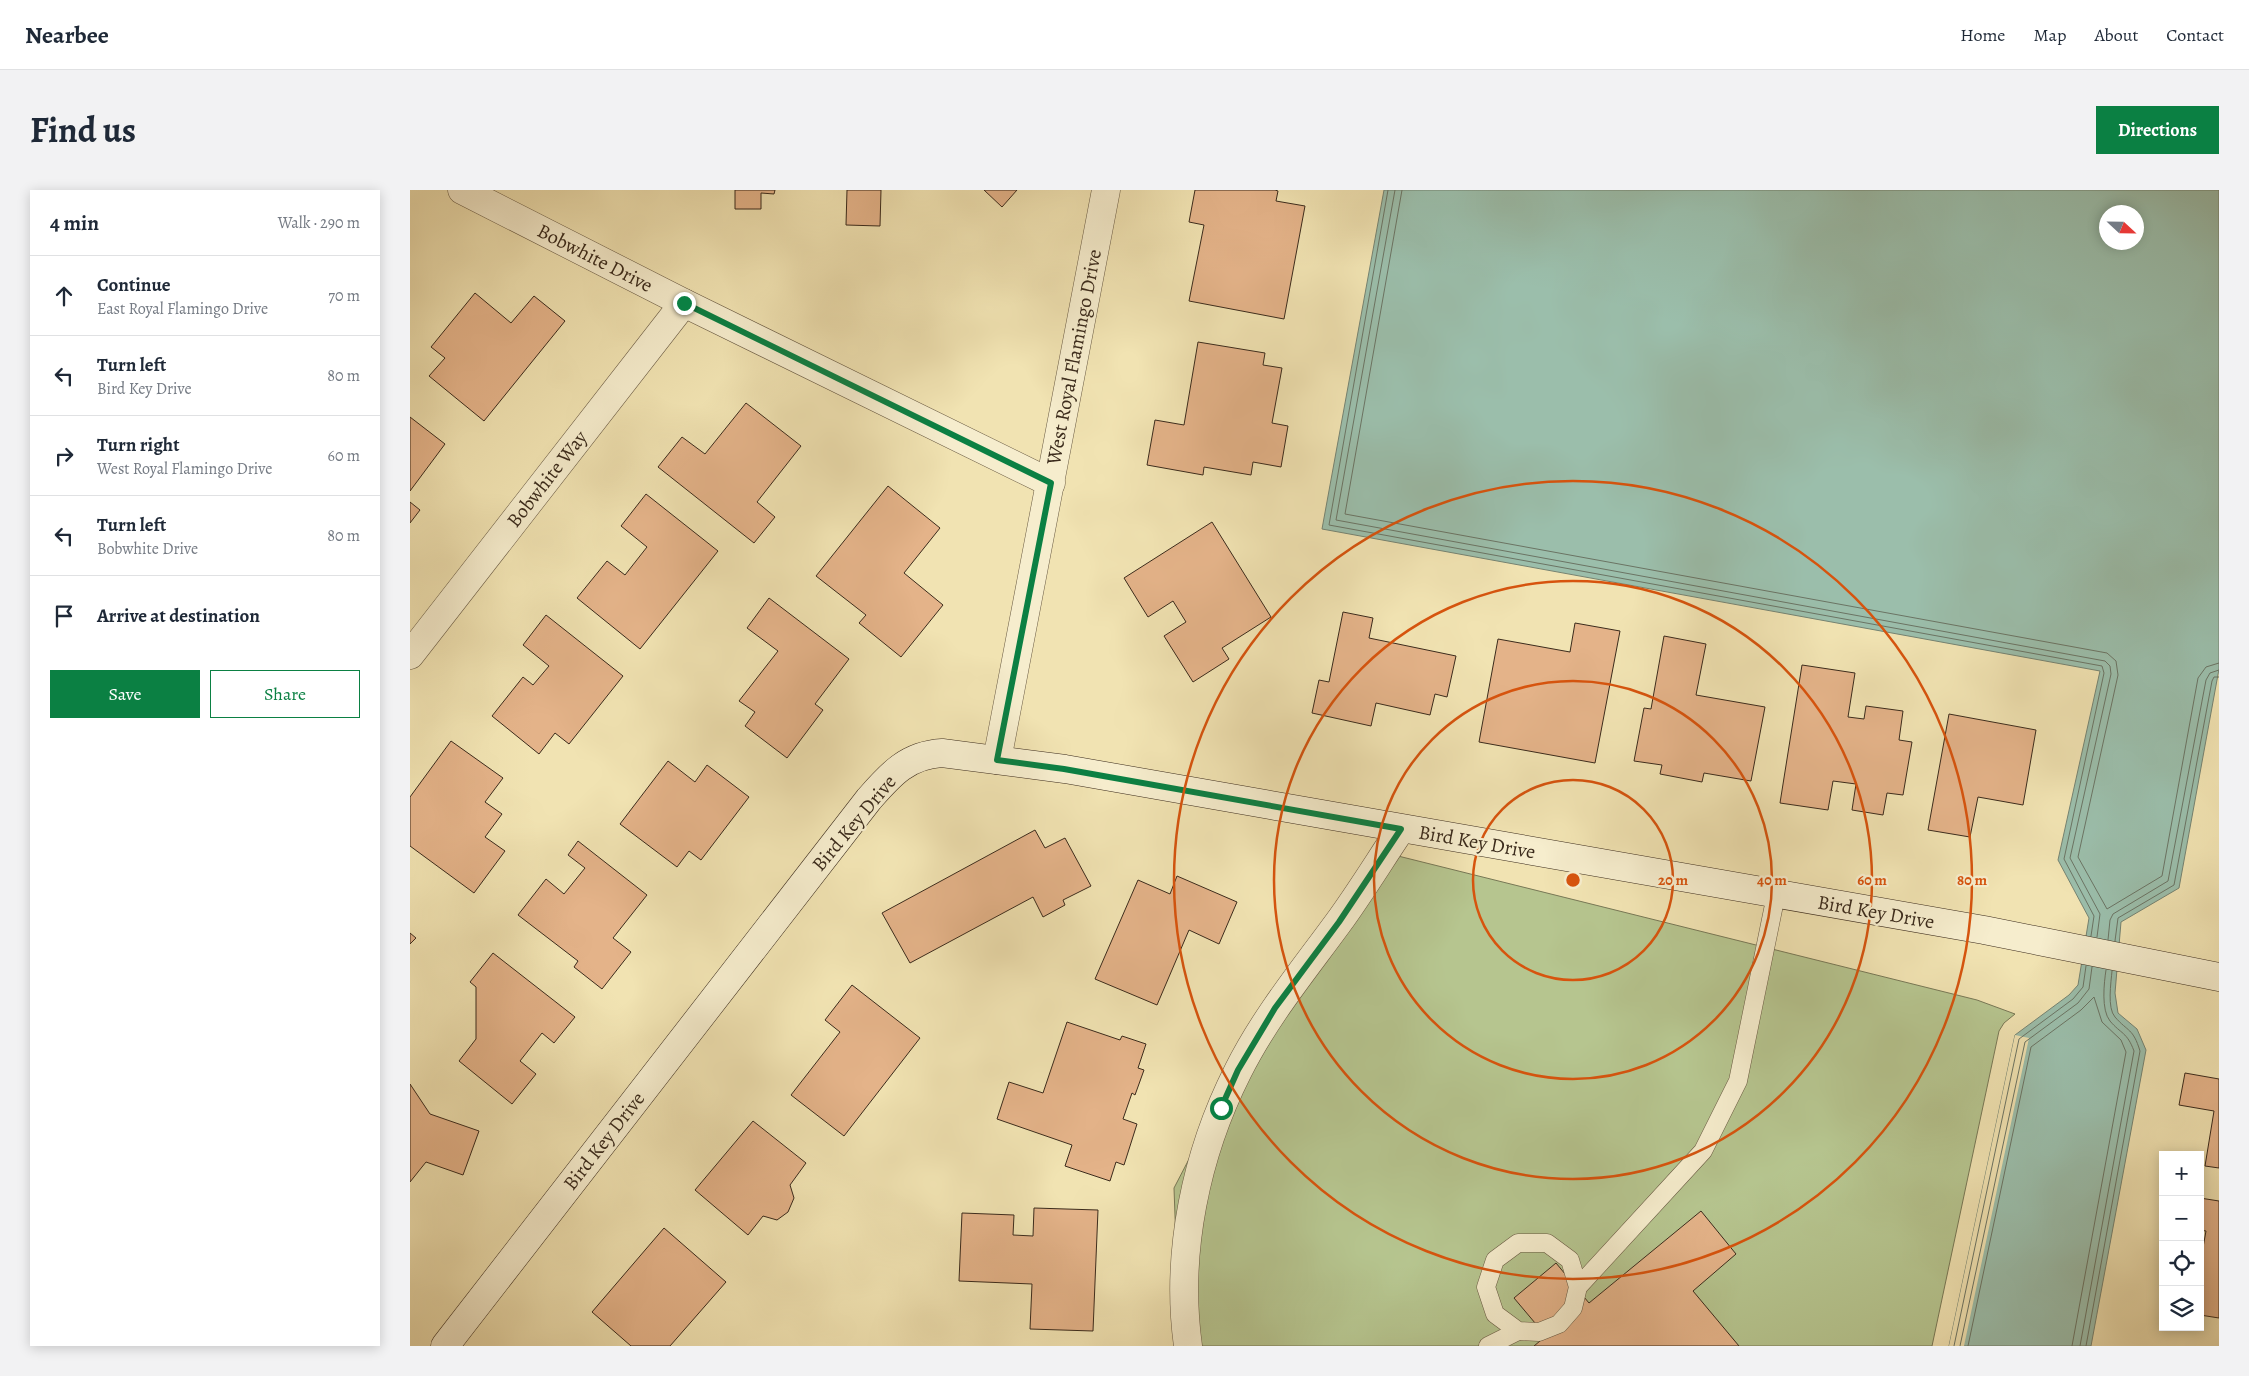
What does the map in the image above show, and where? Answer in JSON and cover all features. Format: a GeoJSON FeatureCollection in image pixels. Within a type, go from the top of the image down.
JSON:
{"type":"FeatureCollection","features":[{"type":"Feature","properties":{"kind":"street","name":"Bobwhite Drive"},"geometry":{"type":"LineString","coordinates":[[462,190],[684,303],[1051,483]]}},
{"type":"Feature","properties":{"kind":"street","name":"West Royal Flamingo Drive"},"geometry":{"type":"LineString","coordinates":[[997,760],[1106,190]]}},
{"type":"Feature","properties":{"kind":"street","name":"Bobwhite Way"},"geometry":{"type":"LineString","coordinates":[[410,655],[684,303]]}},
{"type":"Feature","properties":{"kind":"street","name":"Bird Key Drive"},"geometry":{"type":"LineString","coordinates":[[445,1346],[869,799],[886,779],[909,761],[924,754],[942,753],[1064,769],[1984,930],[2219,977]]}},
{"type":"Feature","properties":{"kind":"street"},"geometry":{"type":"LineString","coordinates":[[1188,1346],[1184,1295],[1185,1254],[1190,1218],[1208,1142],[1221,1108],[1238,1070],[1275,1008],[1339,922],[1401,829]]}},
{"type":"Feature","properties":{"kind":"lane"},"geometry":{"type":"LineString","coordinates":[[1488,1346],[1518,1331],[1539,1332],[1559,1324],[1572,1308],[1578,1287],[1703,1151],[1738,1081],[1776,895]]}},
{"type":"Feature","properties":{"kind":"lane"},"geometry":{"type":"LineString","coordinates":[[1518,1331],[1495,1314],[1486,1287],[1495,1260],[1508,1250],[1518,1243],[1547,1243],[1570,1260],[1578,1287]]}},
{"type":"Feature","properties":{"kind":"green space"},"geometry":{"type":"Polygon","coordinates":[[[1386,853],[1977,1000],[2015,1014],[2004,1023],[1999,1031],[1932,1346],[1193,1346],[1178,1299],[1174,1188],[1282,980],[1386,853]]]}},
{"type":"Feature","properties":{"kind":"water"},"geometry":{"type":"Polygon","coordinates":[[[1384,190],[2219,190],[2219,669],[2179,888],[2121,922],[2115,993],[2118,1013],[2137,1029],[2146,1050],[2091,1346],[1949,1346],[2015,1035],[2069,995],[2078,985],[2089,918],[2058,860],[2100,671],[1322,529],[1384,190]]]}},
{"type":"Feature","properties":{"kind":"pier"},"geometry":{"type":"Polygon","coordinates":[[[2015,1035],[2029,1038],[1964,1346],[1949,1346],[2015,1035]]]}},
{"type":"Feature","properties":{"kind":"building"},"geometry":{"type":"Polygon","coordinates":[[[735,190],[775,190],[774,194],[761,193],[761,209],[735,209],[735,190]]]}},
{"type":"Feature","properties":{"kind":"building"},"geometry":{"type":"Polygon","coordinates":[[[847,190],[881,190],[880,226],[846,225],[847,190]]]}},
{"type":"Feature","properties":{"kind":"building"},"geometry":{"type":"Polygon","coordinates":[[[984,190],[1017,190],[1002,207],[984,190]]]}},
{"type":"Feature","properties":{"kind":"building"},"geometry":{"type":"Polygon","coordinates":[[[1195,190],[1275,190],[1278,191],[1276,201],[1305,206],[1284,319],[1189,301],[1204,225],[1189,222],[1195,190]]]}},
{"type":"Feature","properties":{"kind":"building"},"geometry":{"type":"Polygon","coordinates":[[[475,293],[511,323],[534,296],[565,321],[484,421],[429,376],[445,358],[431,347],[475,293]]]}},
{"type":"Feature","properties":{"kind":"building"},"geometry":{"type":"Polygon","coordinates":[[[1198,342],[1265,353],[1263,365],[1282,368],[1272,423],[1288,426],[1281,467],[1253,462],[1251,475],[1204,467],[1203,475],[1147,465],[1155,420],[1184,425],[1198,342]]]}},
{"type":"Feature","properties":{"kind":"building"},"geometry":{"type":"Polygon","coordinates":[[[746,403],[801,446],[757,502],[775,517],[754,543],[658,467],[682,437],[705,454],[746,403]]]}},
{"type":"Feature","properties":{"kind":"building"},"geometry":{"type":"Polygon","coordinates":[[[410,417],[445,444],[410,491],[410,417]]]}},
{"type":"Feature","properties":{"kind":"building"},"geometry":{"type":"Polygon","coordinates":[[[888,486],[940,528],[904,573],[943,605],[901,657],[859,623],[866,615],[816,576],[888,486]]]}},
{"type":"Feature","properties":{"kind":"building"},"geometry":{"type":"Polygon","coordinates":[[[646,494],[718,551],[640,649],[577,598],[607,561],[625,575],[647,547],[621,526],[646,494]]]}},
{"type":"Feature","properties":{"kind":"building"},"geometry":{"type":"Polygon","coordinates":[[[410,502],[420,510],[410,523],[410,502]]]}},
{"type":"Feature","properties":{"kind":"building"},"geometry":{"type":"Polygon","coordinates":[[[1212,522],[1271,617],[1222,648],[1229,659],[1193,682],[1164,636],[1186,622],[1173,601],[1148,617],[1124,578],[1212,522]]]}},
{"type":"Feature","properties":{"kind":"building"},"geometry":{"type":"Polygon","coordinates":[[[769,598],[849,659],[815,704],[823,710],[787,758],[745,726],[755,712],[739,701],[778,651],[747,628],[769,598]]]}},
{"type":"Feature","properties":{"kind":"building"},"geometry":{"type":"Polygon","coordinates":[[[1343,612],[1373,618],[1369,638],[1456,656],[1447,697],[1435,694],[1430,715],[1376,703],[1371,726],[1312,713],[1319,680],[1329,682],[1343,612]]]}},
{"type":"Feature","properties":{"kind":"building"},"geometry":{"type":"Polygon","coordinates":[[[546,615],[623,676],[569,744],[555,733],[539,754],[492,716],[523,677],[533,685],[549,666],[523,645],[546,615]]]}},
{"type":"Feature","properties":{"kind":"building"},"geometry":{"type":"Polygon","coordinates":[[[1575,623],[1620,631],[1595,763],[1479,742],[1498,639],[1570,652],[1575,623]]]}},
{"type":"Feature","properties":{"kind":"building"},"geometry":{"type":"Polygon","coordinates":[[[1664,636],[1706,644],[1696,695],[1765,707],[1751,781],[1704,773],[1702,782],[1660,774],[1662,765],[1634,761],[1644,708],[1651,709],[1664,636]]]}},
{"type":"Feature","properties":{"kind":"building"},"geometry":{"type":"Polygon","coordinates":[[[1802,665],[1855,673],[1848,717],[1864,719],[1866,706],[1903,711],[1899,740],[1912,742],[1903,795],[1887,793],[1883,815],[1852,810],[1856,784],[1833,781],[1828,810],[1780,803],[1802,665]]]}},
{"type":"Feature","properties":{"kind":"building"},"geometry":{"type":"Polygon","coordinates":[[[1949,714],[2036,730],[2023,805],[1978,797],[1970,837],[1928,830],[1949,714]]]}},
{"type":"Feature","properties":{"kind":"building"},"geometry":{"type":"Polygon","coordinates":[[[451,741],[503,778],[485,802],[502,814],[485,837],[505,851],[474,893],[410,846],[410,797],[451,741]]]}},
{"type":"Feature","properties":{"kind":"building"},"geometry":{"type":"Polygon","coordinates":[[[668,761],[695,782],[707,765],[749,797],[701,860],[689,851],[677,867],[620,824],[668,761]]]}},
{"type":"Feature","properties":{"kind":"building"},"geometry":{"type":"Polygon","coordinates":[[[1035,830],[1045,848],[1065,838],[1091,886],[1063,900],[1065,905],[1043,917],[1033,897],[910,963],[882,913],[1035,830]]]}},
{"type":"Feature","properties":{"kind":"building"},"geometry":{"type":"Polygon","coordinates":[[[578,841],[647,895],[613,938],[631,952],[602,989],[574,967],[578,961],[518,915],[546,879],[564,894],[585,868],[568,855],[578,841]]]}},
{"type":"Feature","properties":{"kind":"building"},"geometry":{"type":"Polygon","coordinates":[[[1177,876],[1237,902],[1219,944],[1189,930],[1157,1005],[1095,979],[1138,880],[1170,894],[1177,876]]]}},
{"type":"Feature","properties":{"kind":"building"},"geometry":{"type":"Polygon","coordinates":[[[410,933],[416,938],[410,944],[410,933]]]}},
{"type":"Feature","properties":{"kind":"building"},"geometry":{"type":"Polygon","coordinates":[[[493,953],[575,1017],[554,1043],[542,1033],[520,1061],[536,1074],[512,1104],[459,1061],[476,1039],[476,987],[470,982],[493,953]]]}},
{"type":"Feature","properties":{"kind":"building"},"geometry":{"type":"Polygon","coordinates":[[[852,985],[920,1038],[844,1136],[791,1095],[840,1032],[825,1020],[852,985]]]}},
{"type":"Feature","properties":{"kind":"building"},"geometry":{"type":"Polygon","coordinates":[[[1067,1022],[1120,1040],[1122,1036],[1146,1044],[1138,1068],[1144,1070],[1135,1095],[1132,1093],[1123,1119],[1137,1124],[1124,1165],[1116,1162],[1110,1181],[1065,1166],[1072,1145],[997,1119],[1009,1082],[1043,1093],[1067,1022]]]}},
{"type":"Feature","properties":{"kind":"building"},"geometry":{"type":"Polygon","coordinates":[[[2185,1073],[2219,1079],[2219,1168],[2205,1166],[2214,1111],[2179,1105],[2185,1073]]]}},
{"type":"Feature","properties":{"kind":"building"},"geometry":{"type":"Polygon","coordinates":[[[410,1084],[430,1114],[479,1131],[463,1175],[426,1162],[410,1182],[410,1084]]]}},
{"type":"Feature","properties":{"kind":"building"},"geometry":{"type":"Polygon","coordinates":[[[753,1121],[806,1163],[790,1185],[794,1198],[788,1212],[777,1220],[763,1216],[748,1235],[695,1190],[753,1121]]]}},
{"type":"Feature","properties":{"kind":"building"},"geometry":{"type":"Polygon","coordinates":[[[2204,1199],[2219,1201],[2219,1318],[2204,1316],[2204,1242],[2206,1231],[2204,1231],[2204,1199]]]}},
{"type":"Feature","properties":{"kind":"building"},"geometry":{"type":"Polygon","coordinates":[[[1034,1208],[1098,1210],[1093,1331],[1030,1329],[1032,1284],[959,1281],[962,1213],[1014,1215],[1013,1235],[1033,1236],[1034,1208]]]}},
{"type":"Feature","properties":{"kind":"building"},"geometry":{"type":"Polygon","coordinates":[[[1701,1211],[1736,1254],[1693,1291],[1739,1346],[1534,1346],[1546,1336],[1514,1298],[1556,1263],[1589,1303],[1701,1211]]]}},
{"type":"Feature","properties":{"kind":"building"},"geometry":{"type":"Polygon","coordinates":[[[664,1228],[726,1282],[670,1346],[631,1346],[592,1312],[664,1228]]]}},
{"type":"Feature","properties":{"kind":"route"},"geometry":{"type":"LineString","coordinates":[[684,303],[1051,483],[997,760],[1064,769],[1401,829],[1339,922],[1275,1008],[1238,1070],[1221,1108]]}}]}
